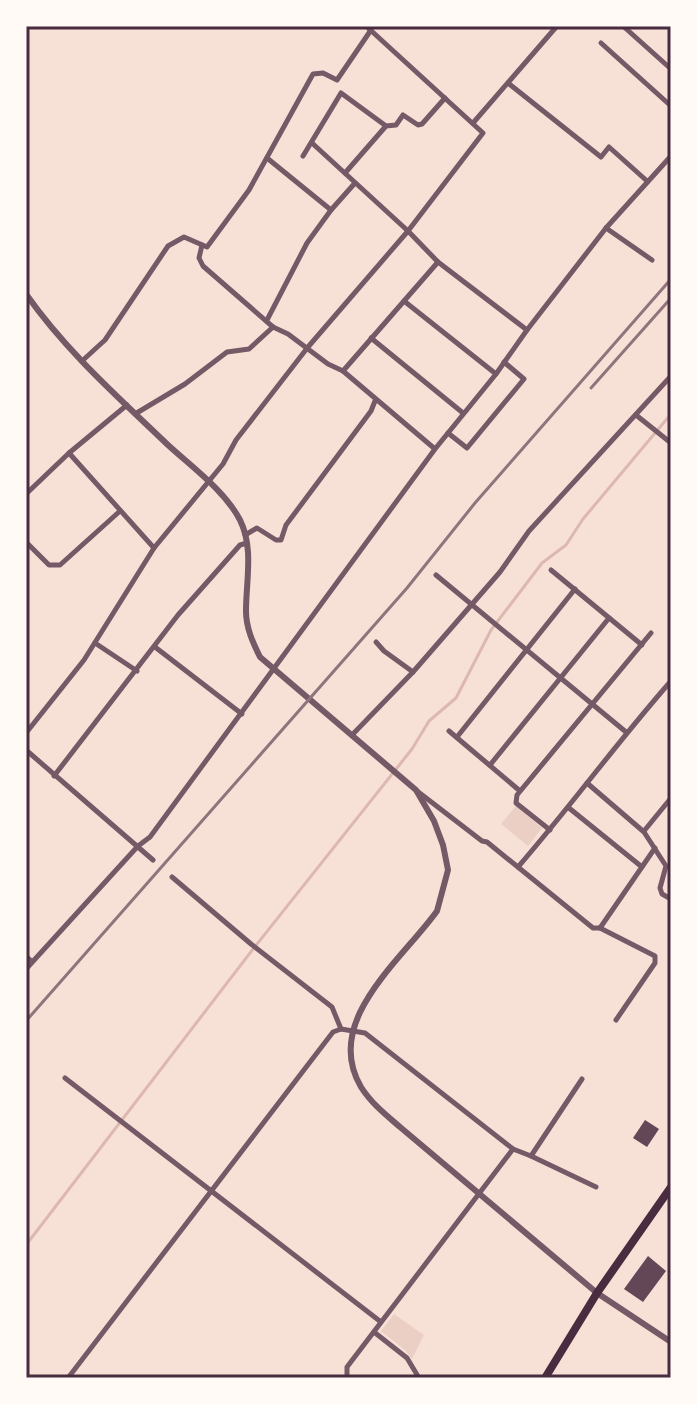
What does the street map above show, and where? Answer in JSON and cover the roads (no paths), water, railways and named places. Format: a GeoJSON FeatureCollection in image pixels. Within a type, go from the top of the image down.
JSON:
{"type":"FeatureCollection","features":[{"type":"Feature","properties":{"kind":"main road"},"geometry":{"type":"LineString","coordinates":[[545,1378],[597,1293],[671,1187]]}},
{"type":"Feature","properties":{"kind":"street"},"geometry":{"type":"LineString","coordinates":[[473,123],[557,26]]}},
{"type":"Feature","properties":{"kind":"street"},"geometry":{"type":"LineString","coordinates":[[623,26],[671,69]]}},
{"type":"Feature","properties":{"kind":"street"},"geometry":{"type":"LineString","coordinates":[[26,733],[95,643],[154,548],[208,483],[236,440],[308,347],[408,231],[483,133],[368,28],[337,80],[323,73],[313,74],[249,190],[207,247],[184,237],[168,246],[105,340],[81,362]]}},
{"type":"Feature","properties":{"kind":"street"},"geometry":{"type":"LineString","coordinates":[[601,43],[671,106]]}},
{"type":"Feature","properties":{"kind":"street"},"geometry":{"type":"LineString","coordinates":[[508,83],[601,157],[609,147],[647,181]]}},
{"type":"Feature","properties":{"kind":"street"},"geometry":{"type":"LineString","coordinates":[[303,156],[341,93],[386,126],[396,125],[403,115],[418,125],[422,124],[445,98]]}},
{"type":"Feature","properties":{"kind":"street"},"geometry":{"type":"LineString","coordinates":[[345,173],[386,126]]}},
{"type":"Feature","properties":{"kind":"street"},"geometry":{"type":"LineString","coordinates":[[312,143],[438,262],[527,330]]}},
{"type":"Feature","properties":{"kind":"street"},"geometry":{"type":"LineString","coordinates":[[26,969],[138,846],[150,837],[435,449],[606,228],[671,156]]}},
{"type":"Feature","properties":{"kind":"street"},"geometry":{"type":"LineString","coordinates":[[267,158],[331,210]]}},
{"type":"Feature","properties":{"kind":"street"},"geometry":{"type":"LineString","coordinates":[[267,320],[307,243],[355,183]]}},
{"type":"Feature","properties":{"kind":"street"},"geometry":{"type":"LineString","coordinates":[[606,228],[652,260]]}},
{"type":"Feature","properties":{"kind":"street"},"geometry":{"type":"LineString","coordinates":[[202,245],[199,258],[203,266],[273,327],[343,371],[435,449]]}},
{"type":"Feature","properties":{"kind":"street"},"geometry":{"type":"LineString","coordinates":[[343,371],[438,262]]}},
{"type":"Feature","properties":{"kind":"street"},"geometry":{"type":"LineString","coordinates":[[26,294],[81,362],[231,508],[247,543],[248,628],[260,657],[390,770],[593,928],[600,928],[655,956],[655,963],[616,1020]]}},
{"type":"Feature","properties":{"kind":"street"},"geometry":{"type":"LineString","coordinates":[[404,301],[496,374]]}},
{"type":"Feature","properties":{"kind":"street"},"geometry":{"type":"LineString","coordinates":[[135,414],[185,384],[227,352],[249,349],[273,327]]}},
{"type":"Feature","properties":{"kind":"street"},"geometry":{"type":"LineString","coordinates":[[371,338],[463,413]]}},
{"type":"Feature","properties":{"kind":"street"},"geometry":{"type":"LineString","coordinates":[[448,433],[467,448],[524,379],[504,362]]}},
{"type":"Feature","properties":{"kind":"street"},"geometry":{"type":"LineString","coordinates":[[352,735],[413,672],[472,605],[529,531],[671,376]]}},
{"type":"Feature","properties":{"kind":"street"},"geometry":{"type":"LineString","coordinates":[[245,535],[257,528],[281,540],[286,525],[328,472],[375,401]]}},
{"type":"Feature","properties":{"kind":"street"},"geometry":{"type":"LineString","coordinates":[[26,494],[127,405]]}},
{"type":"Feature","properties":{"kind":"street"},"geometry":{"type":"LineString","coordinates":[[636,415],[671,443]]}},
{"type":"Feature","properties":{"kind":"street"},"geometry":{"type":"LineString","coordinates":[[69,453],[154,548]]}},
{"type":"Feature","properties":{"kind":"street"},"geometry":{"type":"LineString","coordinates":[[26,542],[49,565],[60,565],[120,511]]}},
{"type":"Feature","properties":{"kind":"street"},"geometry":{"type":"LineString","coordinates":[[54,776],[198,592],[240,545],[247,543]]}},
{"type":"Feature","properties":{"kind":"street"},"geometry":{"type":"LineString","coordinates":[[551,570],[642,645]]}},
{"type":"Feature","properties":{"kind":"street"},"geometry":{"type":"LineString","coordinates":[[436,575],[626,732]]}},
{"type":"Feature","properties":{"kind":"street"},"geometry":{"type":"LineString","coordinates":[[457,737],[575,589]]}},
{"type":"Feature","properties":{"kind":"street"},"geometry":{"type":"LineString","coordinates":[[490,765],[609,618]]}},
{"type":"Feature","properties":{"kind":"street"},"geometry":{"type":"LineString","coordinates":[[550,830],[516,803],[520,791],[651,633]]}},
{"type":"Feature","properties":{"kind":"street"},"geometry":{"type":"LineString","coordinates":[[376,642],[413,672]]}},
{"type":"Feature","properties":{"kind":"street"},"geometry":{"type":"LineString","coordinates":[[95,643],[137,671]]}},
{"type":"Feature","properties":{"kind":"street"},"geometry":{"type":"LineString","coordinates":[[155,647],[242,714]]}},
{"type":"Feature","properties":{"kind":"street"},"geometry":{"type":"LineString","coordinates":[[518,867],[671,681]]}},
{"type":"Feature","properties":{"kind":"street"},"geometry":{"type":"LineString","coordinates":[[449,731],[520,791]]}},
{"type":"Feature","properties":{"kind":"street"},"geometry":{"type":"LineString","coordinates":[[26,750],[153,860]]}},
{"type":"Feature","properties":{"kind":"street"},"geometry":{"type":"LineString","coordinates":[[587,783],[644,832],[666,866],[660,888],[662,894],[671,899]]}},
{"type":"Feature","properties":{"kind":"street"},"geometry":{"type":"LineString","coordinates":[[416,790],[434,821],[448,870],[442,897],[432,918],[362,1006],[353,1030],[354,1073],[374,1104],[597,1293],[671,1342]]}},
{"type":"Feature","properties":{"kind":"street"},"geometry":{"type":"LineString","coordinates":[[644,832],[671,798]]}},
{"type":"Feature","properties":{"kind":"street"},"geometry":{"type":"LineString","coordinates":[[569,808],[642,867]]}},
{"type":"Feature","properties":{"kind":"street"},"geometry":{"type":"LineString","coordinates":[[600,928],[655,848]]}},
{"type":"Feature","properties":{"kind":"street"},"geometry":{"type":"LineString","coordinates":[[172,877],[259,951],[332,1007],[341,1029]]}},
{"type":"Feature","properties":{"kind":"street"},"geometry":{"type":"LineString","coordinates":[[26,956],[32,962]]}},
{"type":"Feature","properties":{"kind":"street"},"geometry":{"type":"LineString","coordinates":[[68,1378],[333,1032],[341,1029],[365,1033],[513,1149],[596,1187]]}},
{"type":"Feature","properties":{"kind":"street"},"geometry":{"type":"LineString","coordinates":[[65,1078],[381,1322]]}},
{"type":"Feature","properties":{"kind":"street"},"geometry":{"type":"LineString","coordinates":[[531,1156],[582,1079]]}},
{"type":"Feature","properties":{"kind":"street"},"geometry":{"type":"LineString","coordinates":[[347,1378],[347,1367],[513,1149]]}},
{"type":"Feature","properties":{"kind":"street"},"geometry":{"type":"LineString","coordinates":[[374,1332],[407,1358],[419,1378]]}},
{"type":"Feature","properties":{"kind":"waterway"},"geometry":{"type":"LineString","coordinates":[[26,1245],[250,953],[412,749],[429,721],[456,698],[491,630],[542,563],[566,545],[583,519],[671,414]]}},
{"type":"Feature","properties":{"kind":"railway"},"geometry":{"type":"LineString","coordinates":[[26,1021],[407,588],[475,503],[671,279]]}},
{"type":"Feature","properties":{"kind":"railway"},"geometry":{"type":"LineString","coordinates":[[591,388],[671,298]]}}]}
